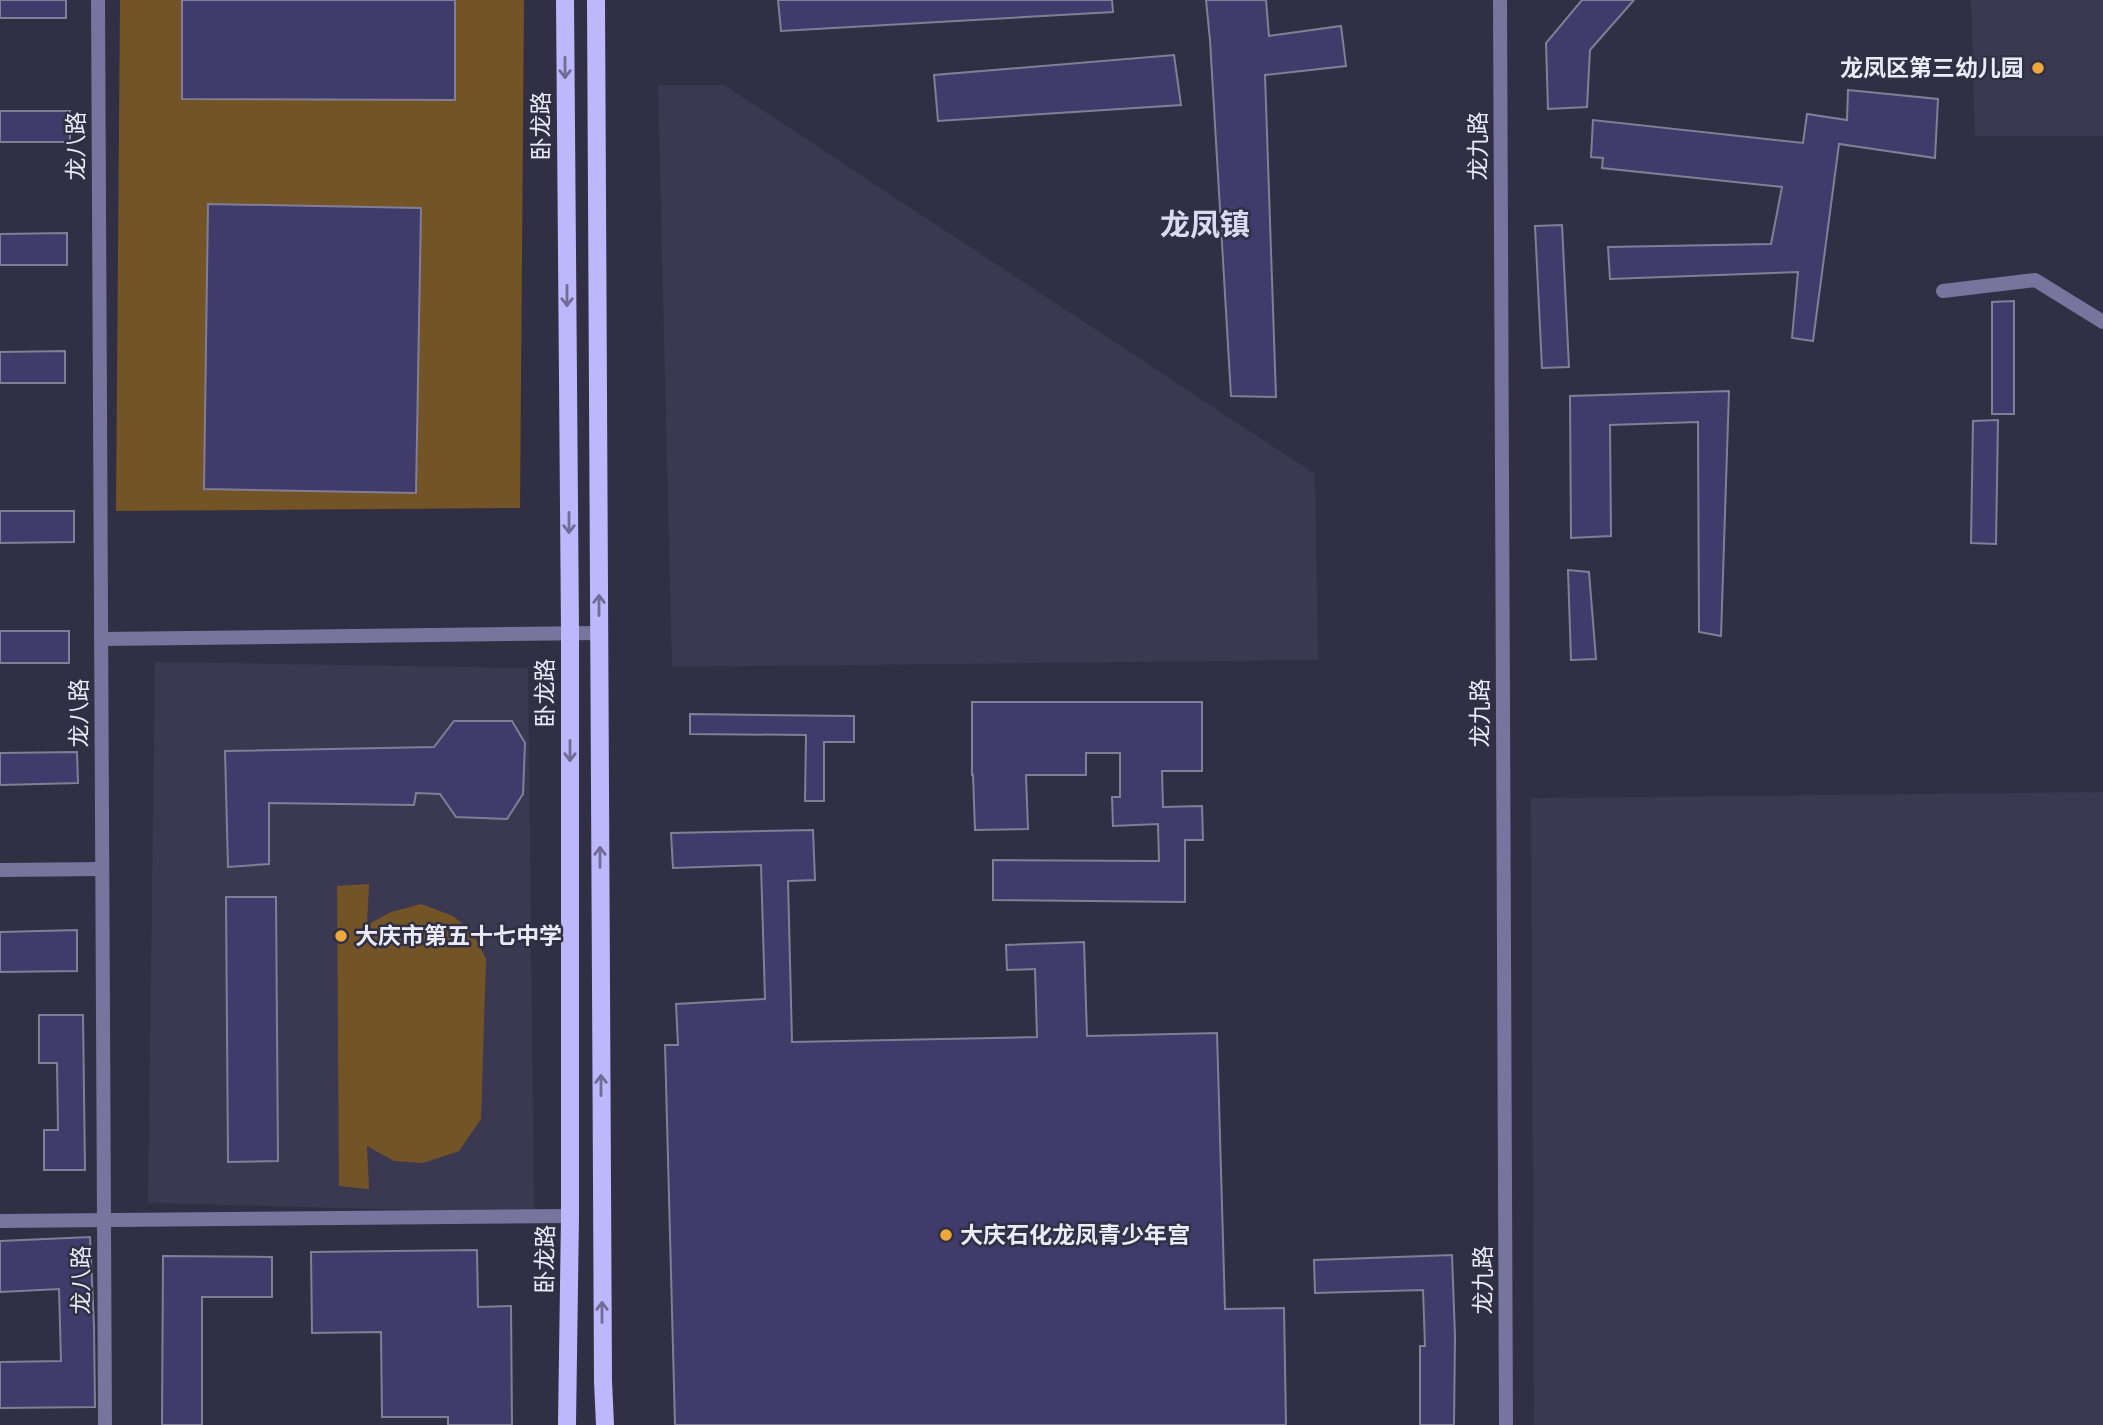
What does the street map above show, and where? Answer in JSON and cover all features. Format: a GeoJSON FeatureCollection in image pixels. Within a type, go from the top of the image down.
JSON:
{"type":"FeatureCollection","features":[{"type":"Feature","properties":{"kind":"main road","name":"卧龙路"},"geometry":{"type":"LineString","coordinates":[[565,0],[570,1216],[567,1425]]}},
{"type":"Feature","properties":{"kind":"main road"},"geometry":{"type":"LineString","coordinates":[[596,0],[605,1425]]}},
{"type":"Feature","properties":{"kind":"street","name":"龙八路"},"geometry":{"type":"LineString","coordinates":[[99,0],[105,1425]]}},
{"type":"Feature","properties":{"kind":"street","name":"龙九路"},"geometry":{"type":"LineString","coordinates":[[1500,0],[1506,1425]]}},
{"type":"Feature","properties":{"kind":"street"},"geometry":{"type":"LineString","coordinates":[[1943,291],[2035,280],[2103,322]]}},
{"type":"Feature","properties":{"kind":"street"},"geometry":{"type":"LineString","coordinates":[[101,639],[599,633]]}},
{"type":"Feature","properties":{"kind":"street"},"geometry":{"type":"LineString","coordinates":[[0,870],[102,869]]}},
{"type":"Feature","properties":{"kind":"street"},"geometry":{"type":"LineString","coordinates":[[0,1221],[570,1216]]}},
{"type":"Feature","properties":{"kind":"shaded area"},"geometry":{"type":"Polygon","coordinates":[[[120,0],[524,0],[520,508],[116,511],[120,0]]]}},
{"type":"Feature","properties":{"kind":"shaded area","name":"龙凤区第三幼儿园"},"geometry":{"type":"Polygon","coordinates":[[[1971,0],[2103,0],[2103,136],[1975,136],[1971,0]]]}},
{"type":"Feature","properties":{"kind":"shaded area"},"geometry":{"type":"Polygon","coordinates":[[[658,85],[724,85],[1315,474],[1318,660],[672,667],[658,85]]]}},
{"type":"Feature","properties":{"kind":"shaded area","name":"大庆市第五十七中学"},"geometry":{"type":"Polygon","coordinates":[[[155,662],[528,668],[534,1213],[148,1203],[155,662]]]}},
{"type":"Feature","properties":{"kind":"shaded area"},"geometry":{"type":"Polygon","coordinates":[[[2103,792],[2103,1425],[1534,1425],[1531,798],[2103,792]]]}},
{"type":"Feature","properties":{"kind":"shaded area"},"geometry":{"type":"Polygon","coordinates":[[[369,884],[367,925],[391,912],[421,904],[453,916],[473,933],[486,959],[481,1119],[459,1151],[423,1163],[394,1161],[367,1146],[369,1189],[339,1186],[337,886],[369,884]]]}},
{"type":"Feature","properties":{"kind":"building"},"geometry":{"type":"Polygon","coordinates":[[[0,0],[66,0],[66,18],[0,18],[0,0]]]}},
{"type":"Feature","properties":{"kind":"building"},"geometry":{"type":"Polygon","coordinates":[[[182,0],[455,0],[455,100],[182,99],[182,0]]]}},
{"type":"Feature","properties":{"kind":"building"},"geometry":{"type":"Polygon","coordinates":[[[778,0],[1112,0],[1113,12],[781,31],[778,0]]]}},
{"type":"Feature","properties":{"kind":"building"},"geometry":{"type":"Polygon","coordinates":[[[1206,0],[1266,0],[1269,36],[1341,26],[1346,66],[1265,75],[1276,397],[1231,396],[1206,0]]]}},
{"type":"Feature","properties":{"kind":"building"},"geometry":{"type":"Polygon","coordinates":[[[1582,0],[1634,0],[1590,50],[1587,107],[1548,109],[1546,43],[1582,0]]]}},
{"type":"Feature","properties":{"kind":"building"},"geometry":{"type":"Polygon","coordinates":[[[1174,55],[1181,105],[938,121],[934,75],[1174,55]]]}},
{"type":"Feature","properties":{"kind":"building"},"geometry":{"type":"Polygon","coordinates":[[[1848,90],[1938,99],[1935,158],[1839,144],[1813,341],[1792,338],[1798,272],[1610,279],[1608,247],[1771,244],[1782,187],[1602,168],[1603,158],[1591,157],[1593,120],[1803,143],[1807,114],[1847,120],[1848,90]]]}},
{"type":"Feature","properties":{"kind":"building"},"geometry":{"type":"Polygon","coordinates":[[[0,111],[70,111],[70,142],[0,142],[0,111]]]}},
{"type":"Feature","properties":{"kind":"building"},"geometry":{"type":"Polygon","coordinates":[[[208,204],[421,208],[416,493],[204,489],[208,204]]]}},
{"type":"Feature","properties":{"kind":"building"},"geometry":{"type":"Polygon","coordinates":[[[1562,225],[1569,367],[1542,368],[1535,226],[1562,225]]]}},
{"type":"Feature","properties":{"kind":"building"},"geometry":{"type":"Polygon","coordinates":[[[67,233],[67,265],[0,265],[0,234],[67,233]]]}},
{"type":"Feature","properties":{"kind":"building"},"geometry":{"type":"Polygon","coordinates":[[[2014,301],[2014,414],[1992,414],[1992,302],[2014,301]]]}},
{"type":"Feature","properties":{"kind":"building"},"geometry":{"type":"Polygon","coordinates":[[[65,351],[65,383],[0,383],[0,352],[65,351]]]}},
{"type":"Feature","properties":{"kind":"building"},"geometry":{"type":"Polygon","coordinates":[[[1729,391],[1721,636],[1699,632],[1698,422],[1610,425],[1611,536],[1571,538],[1570,396],[1729,391]]]}},
{"type":"Feature","properties":{"kind":"building"},"geometry":{"type":"Polygon","coordinates":[[[1998,420],[1996,544],[1971,543],[1973,421],[1998,420]]]}},
{"type":"Feature","properties":{"kind":"building"},"geometry":{"type":"Polygon","coordinates":[[[0,511],[74,511],[74,542],[0,543],[0,511]]]}},
{"type":"Feature","properties":{"kind":"building"},"geometry":{"type":"Polygon","coordinates":[[[1568,570],[1589,572],[1596,659],[1571,660],[1568,570]]]}},
{"type":"Feature","properties":{"kind":"building"},"geometry":{"type":"Polygon","coordinates":[[[0,631],[69,631],[69,663],[0,663],[0,631]]]}},
{"type":"Feature","properties":{"kind":"building"},"geometry":{"type":"Polygon","coordinates":[[[972,702],[1202,702],[1202,771],[1162,771],[1163,807],[1202,806],[1203,840],[1185,840],[1185,902],[993,900],[993,860],[1159,861],[1158,824],[1113,826],[1112,797],[1120,797],[1120,753],[1086,753],[1086,775],[1026,775],[1028,829],[975,830],[972,702]]]}},
{"type":"Feature","properties":{"kind":"building"},"geometry":{"type":"Polygon","coordinates":[[[690,714],[854,716],[854,742],[824,742],[824,801],[805,801],[806,735],[690,734],[690,714]]]}},
{"type":"Feature","properties":{"kind":"building"},"geometry":{"type":"Polygon","coordinates":[[[454,721],[512,721],[525,743],[523,794],[507,819],[456,817],[440,794],[416,793],[414,805],[269,803],[269,864],[228,867],[225,751],[434,747],[454,721]]]}},
{"type":"Feature","properties":{"kind":"building"},"geometry":{"type":"Polygon","coordinates":[[[77,752],[78,783],[0,785],[0,753],[77,752]]]}},
{"type":"Feature","properties":{"kind":"building","name":"大庆石化龙凤青少年宫"},"geometry":{"type":"Polygon","coordinates":[[[813,830],[815,880],[788,881],[792,1042],[1037,1037],[1035,969],[1007,970],[1006,945],[1084,942],[1087,1036],[1217,1033],[1225,1309],[1284,1308],[1286,1425],[675,1425],[665,1045],[678,1045],[676,1004],[765,999],[761,865],[673,868],[671,833],[813,830]]]}},
{"type":"Feature","properties":{"kind":"building"},"geometry":{"type":"Polygon","coordinates":[[[226,897],[276,897],[278,1161],[228,1162],[226,897]]]}},
{"type":"Feature","properties":{"kind":"building"},"geometry":{"type":"Polygon","coordinates":[[[77,930],[77,971],[0,972],[0,932],[77,930]]]}},
{"type":"Feature","properties":{"kind":"building"},"geometry":{"type":"Polygon","coordinates":[[[39,1015],[83,1015],[85,1170],[44,1170],[44,1130],[58,1130],[57,1063],[39,1063],[39,1015]]]}},
{"type":"Feature","properties":{"kind":"building"},"geometry":{"type":"Polygon","coordinates":[[[90,1237],[95,1407],[0,1408],[0,1362],[61,1361],[59,1289],[0,1292],[0,1241],[90,1237]]]}},
{"type":"Feature","properties":{"kind":"building"},"geometry":{"type":"Polygon","coordinates":[[[477,1250],[478,1307],[511,1306],[512,1425],[448,1425],[448,1417],[382,1417],[381,1332],[312,1333],[311,1252],[477,1250]]]}},
{"type":"Feature","properties":{"kind":"building"},"geometry":{"type":"Polygon","coordinates":[[[1452,1255],[1454,1425],[1420,1425],[1420,1346],[1425,1346],[1423,1290],[1315,1293],[1314,1260],[1452,1255]]]}},
{"type":"Feature","properties":{"kind":"building"},"geometry":{"type":"Polygon","coordinates":[[[163,1256],[272,1257],[272,1297],[202,1297],[202,1425],[162,1425],[163,1256]]]}},
{"type":"Feature","properties":{"kind":"place","name":"龙凤区第三幼儿园"},"geometry":{"type":"Point","coordinates":[2038,68]}},
{"type":"Feature","properties":{"kind":"place","name":"大庆市第五十七中学"},"geometry":{"type":"Point","coordinates":[341,936]}},
{"type":"Feature","properties":{"kind":"place","name":"大庆石化龙凤青少年宫"},"geometry":{"type":"Point","coordinates":[946,1235]}},
{"type":"Feature","properties":{"kind":"district","name":"龙凤镇"},"geometry":{"type":"Point","coordinates":[1205,225]}}]}
